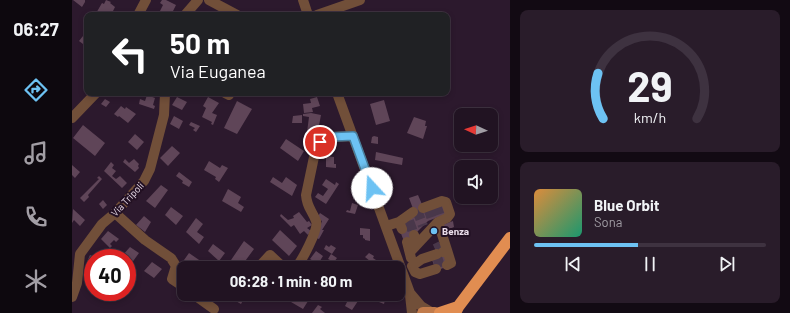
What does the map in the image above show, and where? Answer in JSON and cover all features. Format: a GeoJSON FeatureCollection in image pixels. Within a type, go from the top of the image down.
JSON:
{"type":"FeatureCollection","features":[{"type":"Feature","properties":{"kind":"highway"},"geometry":{"type":"LineString","coordinates":[[432,313],[457,310],[510,238]]}},
{"type":"Feature","properties":{"kind":"street"},"geometry":{"type":"LineString","coordinates":[[140,12],[146,0]]}},
{"type":"Feature","properties":{"kind":"street"},"geometry":{"type":"LineString","coordinates":[[188,12],[198,0]]}},
{"type":"Feature","properties":{"kind":"street"},"geometry":{"type":"LineString","coordinates":[[209,0],[231,12]]}},
{"type":"Feature","properties":{"kind":"street"},"geometry":{"type":"LineString","coordinates":[[303,0],[307,12]]}},
{"type":"Feature","properties":{"kind":"street"},"geometry":{"type":"LineString","coordinates":[[326,12],[360,0]]}},
{"type":"Feature","properties":{"kind":"street"},"geometry":{"type":"LineString","coordinates":[[72,118],[93,96]]}},
{"type":"Feature","properties":{"kind":"street","name":"Via Tripoli"},"geometry":{"type":"LineString","coordinates":[[72,297],[76,283],[80,254],[102,224],[115,213],[144,181],[150,169],[164,115],[165,96]]}},
{"type":"Feature","properties":{"kind":"street"},"geometry":{"type":"LineString","coordinates":[[338,96],[399,261]]}},
{"type":"Feature","properties":{"kind":"street"},"geometry":{"type":"LineString","coordinates":[[301,261],[316,227],[316,220],[306,203],[306,196],[317,146],[325,138],[353,136]]}},
{"type":"Feature","properties":{"kind":"street"},"geometry":{"type":"LineString","coordinates":[[386,226],[415,215],[442,201],[446,202],[450,214],[447,218],[437,221],[416,239],[414,269]]}},
{"type":"Feature","properties":{"kind":"street"},"geometry":{"type":"LineString","coordinates":[[115,213],[145,240],[171,258],[176,266],[172,279],[177,282]]}},
{"type":"Feature","properties":{"kind":"street"},"geometry":{"type":"LineString","coordinates":[[414,269],[422,259],[443,253],[437,221]]}},
{"type":"Feature","properties":{"kind":"street"},"geometry":{"type":"LineString","coordinates":[[264,261],[270,255],[276,261]]}},
{"type":"Feature","properties":{"kind":"street"},"geometry":{"type":"LineString","coordinates":[[405,270],[414,269],[420,274],[435,267]]}},
{"type":"Feature","properties":{"kind":"street"},"geometry":{"type":"LineString","coordinates":[[405,279],[410,293],[412,313]]}},
{"type":"Feature","properties":{"kind":"street"},"geometry":{"type":"LineString","coordinates":[[410,293],[421,306],[432,313]]}},
{"type":"Feature","properties":{"kind":"street"},"geometry":{"type":"LineString","coordinates":[[203,301],[214,309]]}},
{"type":"Feature","properties":{"kind":"building"},"geometry":{"type":"Polygon","coordinates":[[[73,0],[85,0],[85,2],[82,7],[73,0]]]}},
{"type":"Feature","properties":{"kind":"building"},"geometry":{"type":"Polygon","coordinates":[[[106,0],[111,2],[110,3],[115,7],[113,11],[97,12],[102,3],[104,4],[106,0]]]}},
{"type":"Feature","properties":{"kind":"building"},"geometry":{"type":"Polygon","coordinates":[[[162,0],[166,0],[176,5],[172,12],[160,12],[163,5],[160,3],[162,0]]]}},
{"type":"Feature","properties":{"kind":"building"},"geometry":{"type":"Polygon","coordinates":[[[84,35],[84,45],[79,41],[84,35]]]}},
{"type":"Feature","properties":{"kind":"building"},"geometry":{"type":"Polygon","coordinates":[[[147,96],[155,98],[153,105],[155,106],[154,109],[139,104],[140,99],[145,101],[147,96]]]}},
{"type":"Feature","properties":{"kind":"building"},"geometry":{"type":"Polygon","coordinates":[[[177,97],[187,102],[182,110],[172,105],[177,97]]]}},
{"type":"Feature","properties":{"kind":"building"},"geometry":{"type":"Polygon","coordinates":[[[208,97],[219,103],[212,113],[217,115],[213,125],[211,124],[212,122],[202,117],[206,108],[203,106],[208,97]]]}},
{"type":"Feature","properties":{"kind":"building"},"geometry":{"type":"Polygon","coordinates":[[[317,97],[320,106],[312,108],[313,112],[304,113],[303,104],[311,103],[310,99],[317,97]]]}},
{"type":"Feature","properties":{"kind":"building"},"geometry":{"type":"Polygon","coordinates":[[[105,99],[110,102],[106,107],[101,104],[105,99]]]}},
{"type":"Feature","properties":{"kind":"building"},"geometry":{"type":"Polygon","coordinates":[[[384,100],[390,121],[376,125],[370,104],[384,100]]]}},
{"type":"Feature","properties":{"kind":"building"},"geometry":{"type":"Polygon","coordinates":[[[237,101],[252,109],[237,134],[224,128],[237,101]]]}},
{"type":"Feature","properties":{"kind":"building"},"geometry":{"type":"Polygon","coordinates":[[[121,106],[125,109],[126,107],[136,114],[128,123],[114,114],[121,106]]]}},
{"type":"Feature","properties":{"kind":"building"},"geometry":{"type":"Polygon","coordinates":[[[311,113],[321,115],[316,141],[306,140],[309,117],[303,116],[303,114],[311,113]]]}},
{"type":"Feature","properties":{"kind":"building"},"geometry":{"type":"Polygon","coordinates":[[[302,115],[302,123],[292,123],[293,116],[302,115]]]}},
{"type":"Feature","properties":{"kind":"building"},"geometry":{"type":"Polygon","coordinates":[[[174,116],[183,121],[179,129],[170,124],[174,116]]]}},
{"type":"Feature","properties":{"kind":"building"},"geometry":{"type":"Polygon","coordinates":[[[414,117],[426,121],[425,126],[427,126],[423,139],[407,133],[414,117]]]}},
{"type":"Feature","properties":{"kind":"building"},"geometry":{"type":"Polygon","coordinates":[[[191,122],[200,126],[196,132],[193,130],[195,128],[189,125],[191,122]]]}},
{"type":"Feature","properties":{"kind":"building"},"geometry":{"type":"Polygon","coordinates":[[[83,125],[105,143],[95,156],[73,138],[83,125]]]}},
{"type":"Feature","properties":{"kind":"building"},"geometry":{"type":"Polygon","coordinates":[[[135,134],[144,142],[137,150],[128,142],[135,134]]]}},
{"type":"Feature","properties":{"kind":"building"},"geometry":{"type":"Polygon","coordinates":[[[372,137],[378,137],[378,144],[371,143],[372,137]]]}},
{"type":"Feature","properties":{"kind":"building"},"geometry":{"type":"Polygon","coordinates":[[[286,139],[304,151],[298,161],[280,148],[286,139]]]}},
{"type":"Feature","properties":{"kind":"building"},"geometry":{"type":"Polygon","coordinates":[[[172,146],[180,153],[168,166],[160,158],[172,146]]]}},
{"type":"Feature","properties":{"kind":"building"},"geometry":{"type":"Polygon","coordinates":[[[376,152],[403,158],[402,165],[375,160],[376,152]]]}},
{"type":"Feature","properties":{"kind":"building"},"geometry":{"type":"Polygon","coordinates":[[[326,156],[334,157],[334,164],[336,164],[336,168],[326,167],[326,156]]]}},
{"type":"Feature","properties":{"kind":"building"},"geometry":{"type":"Polygon","coordinates":[[[125,159],[129,163],[134,159],[139,164],[139,168],[135,172],[123,162],[125,159]]]}},
{"type":"Feature","properties":{"kind":"building"},"geometry":{"type":"Polygon","coordinates":[[[209,161],[220,168],[222,165],[228,168],[219,182],[215,179],[216,177],[204,170],[209,161]]]}},
{"type":"Feature","properties":{"kind":"building"},"geometry":{"type":"Polygon","coordinates":[[[111,162],[114,165],[112,168],[116,171],[112,176],[116,179],[120,176],[127,183],[122,188],[104,171],[111,162]]]}},
{"type":"Feature","properties":{"kind":"building"},"geometry":{"type":"Polygon","coordinates":[[[72,165],[80,172],[75,178],[72,175],[72,165]]]}},
{"type":"Feature","properties":{"kind":"building"},"geometry":{"type":"Polygon","coordinates":[[[179,172],[192,182],[189,187],[182,183],[183,181],[176,176],[179,172]]]}},
{"type":"Feature","properties":{"kind":"building"},"geometry":{"type":"Polygon","coordinates":[[[99,176],[102,179],[84,202],[80,198],[99,179],[97,178],[99,176]]]}},
{"type":"Feature","properties":{"kind":"building"},"geometry":{"type":"Polygon","coordinates":[[[273,177],[282,183],[286,177],[297,185],[292,196],[270,182],[273,177]]]}},
{"type":"Feature","properties":{"kind":"building"},"geometry":{"type":"Polygon","coordinates":[[[326,179],[335,185],[336,182],[339,184],[326,204],[315,197],[318,193],[323,196],[328,189],[322,185],[326,179]]]}},
{"type":"Feature","properties":{"kind":"building"},"geometry":{"type":"Polygon","coordinates":[[[161,185],[168,190],[155,208],[146,201],[161,185]]]}},
{"type":"Feature","properties":{"kind":"building"},"geometry":{"type":"Polygon","coordinates":[[[228,189],[241,197],[238,203],[244,207],[241,212],[222,201],[228,189]]]}},
{"type":"Feature","properties":{"kind":"building"},"geometry":{"type":"Polygon","coordinates":[[[418,195],[424,209],[442,203],[446,214],[428,221],[405,244],[400,231],[415,214],[409,198],[418,195]]]}},
{"type":"Feature","properties":{"kind":"building"},"geometry":{"type":"Polygon","coordinates":[[[103,200],[107,205],[103,209],[99,204],[103,200]]]}},
{"type":"Feature","properties":{"kind":"building"},"geometry":{"type":"Polygon","coordinates":[[[352,203],[358,205],[355,214],[346,212],[347,210],[350,211],[352,203]]]}},
{"type":"Feature","properties":{"kind":"building"},"geometry":{"type":"Polygon","coordinates":[[[171,207],[183,216],[176,225],[165,215],[171,207]]]}},
{"type":"Feature","properties":{"kind":"building"},"geometry":{"type":"Polygon","coordinates":[[[73,209],[85,220],[80,226],[74,220],[72,223],[73,209]]]}},
{"type":"Feature","properties":{"kind":"building"},"geometry":{"type":"Polygon","coordinates":[[[299,212],[307,222],[309,221],[312,225],[307,228],[311,231],[308,235],[304,231],[300,234],[294,225],[291,227],[280,216],[281,214],[288,220],[294,218],[293,216],[299,212]]]}},
{"type":"Feature","properties":{"kind":"building"},"geometry":{"type":"Polygon","coordinates":[[[320,213],[329,219],[322,230],[324,230],[319,239],[316,238],[322,221],[317,218],[320,213]]]}},
{"type":"Feature","properties":{"kind":"building"},"geometry":{"type":"Polygon","coordinates":[[[144,216],[151,222],[145,232],[136,225],[144,216]]]}},
{"type":"Feature","properties":{"kind":"building"},"geometry":{"type":"Polygon","coordinates":[[[196,218],[203,224],[197,232],[204,237],[199,244],[186,232],[196,218]]]}},
{"type":"Feature","properties":{"kind":"building"},"geometry":{"type":"Polygon","coordinates":[[[453,221],[454,227],[445,231],[442,225],[453,221]]]}},
{"type":"Feature","properties":{"kind":"building"},"geometry":{"type":"Polygon","coordinates":[[[360,228],[370,229],[370,241],[365,240],[363,235],[360,235],[360,228]]]}},
{"type":"Feature","properties":{"kind":"building"},"geometry":{"type":"Polygon","coordinates":[[[280,230],[297,246],[289,256],[272,240],[280,230]]]}},
{"type":"Feature","properties":{"kind":"building"},"geometry":{"type":"Polygon","coordinates":[[[108,231],[119,239],[116,242],[114,240],[110,244],[112,246],[110,248],[101,239],[108,231]]]}},
{"type":"Feature","properties":{"kind":"building"},"geometry":{"type":"Polygon","coordinates":[[[244,241],[254,249],[245,261],[230,261],[244,241]]]}},
{"type":"Feature","properties":{"kind":"building"},"geometry":{"type":"Polygon","coordinates":[[[440,243],[448,266],[436,271],[431,257],[437,255],[434,245],[440,243]]]}},
{"type":"Feature","properties":{"kind":"building"},"geometry":{"type":"Polygon","coordinates":[[[213,244],[225,253],[219,261],[208,251],[213,244]]]}},
{"type":"Feature","properties":{"kind":"building"},"geometry":{"type":"Polygon","coordinates":[[[326,245],[329,247],[331,245],[336,248],[332,254],[324,249],[326,245]]]}},
{"type":"Feature","properties":{"kind":"building"},"geometry":{"type":"Polygon","coordinates":[[[316,251],[323,256],[320,261],[313,261],[310,259],[316,251]]]}},
{"type":"Feature","properties":{"kind":"building"},"geometry":{"type":"Polygon","coordinates":[[[189,253],[201,261],[185,261],[184,260],[189,253]]]}},
{"type":"Feature","properties":{"kind":"building"},"geometry":{"type":"Polygon","coordinates":[[[369,253],[374,256],[373,258],[378,261],[370,261],[365,257],[369,253]]]}},
{"type":"Feature","properties":{"kind":"building"},"geometry":{"type":"Polygon","coordinates":[[[331,254],[337,258],[335,261],[328,259],[331,254]]]}},
{"type":"Feature","properties":{"kind":"building"},"geometry":{"type":"Polygon","coordinates":[[[152,262],[162,269],[154,278],[144,271],[152,262]]]}},
{"type":"Feature","properties":{"kind":"building"},"geometry":{"type":"Polygon","coordinates":[[[236,301],[243,301],[241,304],[236,301]]]}},
{"type":"Feature","properties":{"kind":"building"},"geometry":{"type":"Polygon","coordinates":[[[292,301],[308,301],[303,309],[292,301]]]}},
{"type":"Feature","properties":{"kind":"building"},"geometry":{"type":"Polygon","coordinates":[[[348,301],[358,301],[352,310],[345,306],[348,301]]]}},
{"type":"Feature","properties":{"kind":"building"},"geometry":{"type":"Polygon","coordinates":[[[376,301],[385,301],[384,304],[376,301]]]}},
{"type":"Feature","properties":{"kind":"building"},"geometry":{"type":"Polygon","coordinates":[[[318,305],[322,307],[320,309],[325,313],[312,313],[318,305]]]}},
{"type":"Feature","properties":{"kind":"tunnel"},"geometry":{"type":"LineString","coordinates":[[436,205],[440,216]]}},
{"type":"Feature","properties":{"kind":"tunnel"},"geometry":{"type":"LineString","coordinates":[[428,208],[432,219]]}},
{"type":"Feature","properties":{"kind":"tunnel"},"geometry":{"type":"LineString","coordinates":[[417,210],[423,226]]}},
{"type":"Feature","properties":{"kind":"tunnel"},"geometry":{"type":"LineString","coordinates":[[409,221],[414,235]]}},
{"type":"Feature","properties":{"kind":"tunnel"},"geometry":{"type":"LineString","coordinates":[[435,249],[441,246]]}},
{"type":"Feature","properties":{"kind":"tunnel"},"geometry":{"type":"LineString","coordinates":[[434,264],[446,260]]}},
{"type":"Feature","properties":{"kind":"place","name":"Benza"},"geometry":{"type":"Point","coordinates":[434,231]}},
{"type":"Feature","properties":{"kind":"route"},"geometry":{"type":"LineString","coordinates":[[320,142],[325,138],[353,136],[372,188]]}}]}
